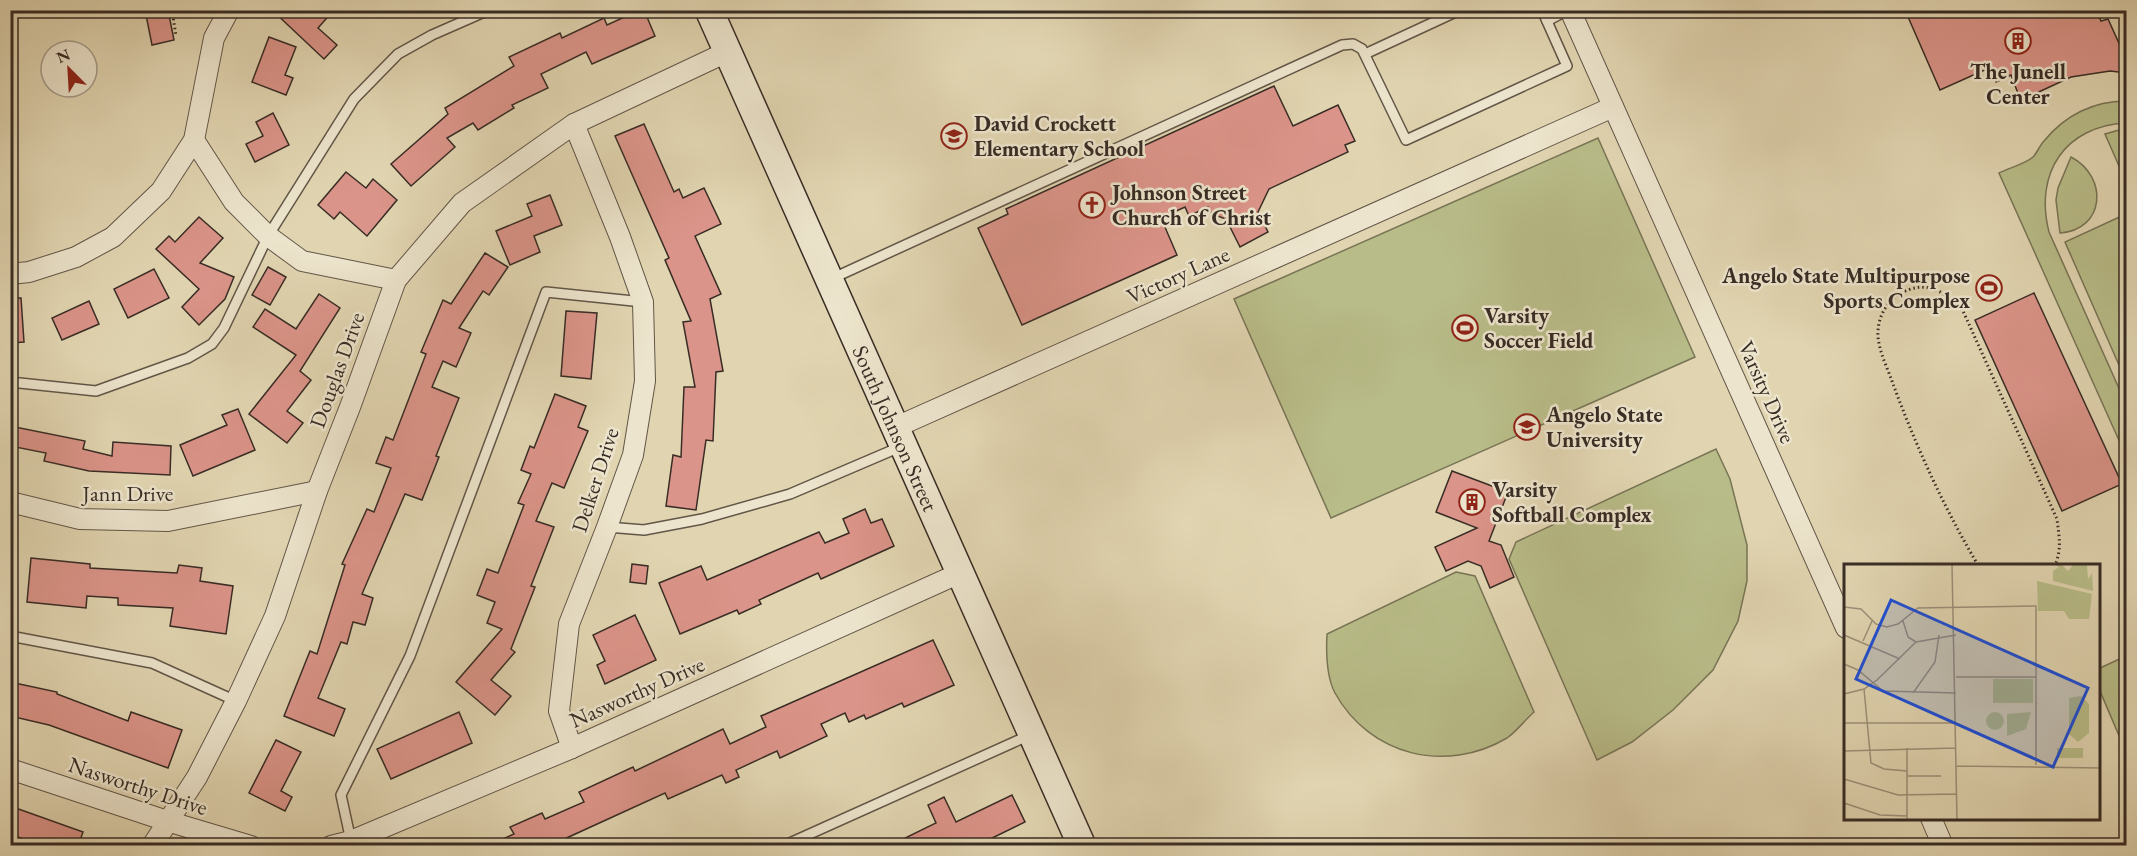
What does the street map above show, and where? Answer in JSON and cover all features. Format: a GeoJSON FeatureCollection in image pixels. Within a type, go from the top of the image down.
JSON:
{"type":"FeatureCollection","features":[{"type":"Feature","properties":{"kind":"main road","name":"South Johnson Street"},"geometry":{"type":"LineString","coordinates":[[709,10],[1080,845]]}},
{"type":"Feature","properties":{"kind":"street"},"geometry":{"type":"LineString","coordinates":[[10,274],[29,272],[58,264],[113,237],[161,191],[194,140],[214,38],[229,10]]}},
{"type":"Feature","properties":{"kind":"street","name":"Varsity Drive"},"geometry":{"type":"LineString","coordinates":[[1569,10],[1844,624]]}},
{"type":"Feature","properties":{"kind":"street","name":"Douglas Drive"},"geometry":{"type":"LineString","coordinates":[[152,846],[197,777],[236,701],[275,615],[317,491],[396,280],[462,203],[574,124],[729,51]]}},
{"type":"Feature","properties":{"kind":"street","name":"Victory Lane"},"geometry":{"type":"LineString","coordinates":[[898,437],[1613,107]]}},
{"type":"Feature","properties":{"kind":"street","name":"Delker Drive"},"geometry":{"type":"LineString","coordinates":[[572,748],[559,711],[569,624],[633,454],[645,381],[643,302],[620,237],[574,124]]}},
{"type":"Feature","properties":{"kind":"street"},"geometry":{"type":"LineString","coordinates":[[194,140],[234,202],[268,236],[302,261],[396,280]]}},
{"type":"Feature","properties":{"kind":"street","name":"Jann Drive"},"geometry":{"type":"LineString","coordinates":[[10,502],[80,519],[168,521],[317,491]]}},
{"type":"Feature","properties":{"kind":"street","name":"Nasworthy Drive"},"geometry":{"type":"LineString","coordinates":[[331,846],[351,841],[572,748],[960,573]]}},
{"type":"Feature","properties":{"kind":"street","name":"Nasworthy Drive"},"geometry":{"type":"LineString","coordinates":[[10,770],[251,846]]}},
{"type":"Feature","properties":{"kind":"street"},"geometry":{"type":"LineString","coordinates":[[1931,820],[1943,846]]}},
{"type":"Feature","properties":{"kind":"lane"},"geometry":{"type":"LineString","coordinates":[[10,382],[96,392],[188,358],[212,344],[224,328],[268,236],[354,99],[399,54],[432,35],[489,10]]}},
{"type":"Feature","properties":{"kind":"lane"},"geometry":{"type":"LineString","coordinates":[[1365,54],[1460,10]]}},
{"type":"Feature","properties":{"kind":"lane"},"geometry":{"type":"LineString","coordinates":[[829,280],[1336,47],[1353,44],[1365,54],[1406,140],[1567,66],[1542,10]]}},
{"type":"Feature","properties":{"kind":"lane"},"geometry":{"type":"LineString","coordinates":[[1547,21],[1569,10]]}},
{"type":"Feature","properties":{"kind":"lane"},"geometry":{"type":"LineString","coordinates":[[351,841],[340,795],[410,656],[546,292],[643,302]]}},
{"type":"Feature","properties":{"kind":"lane"},"geometry":{"type":"LineString","coordinates":[[607,527],[644,530],[702,519],[790,494],[898,437]]}},
{"type":"Feature","properties":{"kind":"lane"},"geometry":{"type":"LineString","coordinates":[[10,636],[152,663],[236,701]]}},
{"type":"Feature","properties":{"kind":"lane"},"geometry":{"type":"LineString","coordinates":[[783,846],[1032,734]]}},
{"type":"Feature","properties":{"kind":"path"},"geometry":{"type":"LineString","coordinates":[[172,10],[176,36]]}},
{"type":"Feature","properties":{"kind":"path"},"geometry":{"type":"LineString","coordinates":[[1977,564],[1933,482],[1906,418],[1878,336],[1880,319],[1888,303],[1902,292],[1918,286],[1935,289],[1951,298],[1963,311],[2057,519],[2060,548],[2055,564]]}},
{"type":"Feature","properties":{"kind":"green space"},"geometry":{"type":"Polygon","coordinates":[[[2126,101],[2126,123],[2105,126],[2086,133],[2071,143],[2059,156],[2046,190],[2046,210],[2049,232],[2126,404],[2126,456],[1999,173],[2033,157],[2052,132],[2081,111],[2103,104],[2126,101]]]}},
{"type":"Feature","properties":{"kind":"green space"},"geometry":{"type":"Polygon","coordinates":[[[2126,128],[2126,182],[2105,134],[2126,128]]]}},
{"type":"Feature","properties":{"kind":"green space","name":"Varsity Soccer Field"},"geometry":{"type":"Polygon","coordinates":[[[1598,138],[1695,357],[1331,518],[1234,299],[1598,138]]]}},
{"type":"Feature","properties":{"kind":"green space"},"geometry":{"type":"Polygon","coordinates":[[[2071,157],[2092,177],[2097,201],[2086,223],[2075,230],[2060,233],[2056,200],[2058,188],[2071,157]]]}},
{"type":"Feature","properties":{"kind":"green space"},"geometry":{"type":"Polygon","coordinates":[[[2126,214],[2126,381],[2065,242],[2126,214]]]}},
{"type":"Feature","properties":{"kind":"green space"},"geometry":{"type":"Polygon","coordinates":[[[1716,449],[1730,479],[1747,545],[1747,581],[1738,621],[1713,670],[1673,710],[1632,742],[1597,760],[1509,559],[1516,542],[1716,449]]]}},
{"type":"Feature","properties":{"kind":"green space"},"geometry":{"type":"Polygon","coordinates":[[[1456,572],[1475,576],[1534,712],[1514,733],[1484,749],[1459,755],[1435,756],[1411,753],[1368,732],[1350,714],[1335,693],[1328,672],[1327,634],[1456,572]]]}},
{"type":"Feature","properties":{"kind":"green space"},"geometry":{"type":"Polygon","coordinates":[[[2126,656],[2126,752],[2101,693],[2101,668],[2126,656]]]}},
{"type":"Feature","properties":{"kind":"building"},"geometry":{"type":"Polygon","coordinates":[[[145,10],[168,10],[174,40],[152,45],[145,10]]]}},
{"type":"Feature","properties":{"kind":"building"},"geometry":{"type":"Polygon","coordinates":[[[272,10],[334,10],[318,28],[337,45],[324,59],[272,10]]]}},
{"type":"Feature","properties":{"kind":"building"},"geometry":{"type":"Polygon","coordinates":[[[644,10],[655,36],[592,64],[586,52],[541,74],[548,88],[512,105],[514,108],[478,130],[473,123],[447,138],[455,147],[411,186],[391,164],[448,114],[445,108],[514,66],[509,57],[560,33],[562,38],[604,18],[607,25],[644,10]]]}},
{"type":"Feature","properties":{"kind":"building","name":"The Junell Center"},"geometry":{"type":"Polygon","coordinates":[[[1905,10],[2096,10],[2101,21],[2108,19],[2127,61],[2127,73],[2110,71],[2071,77],[2030,96],[2022,104],[2011,75],[1996,82],[1989,68],[1940,90],[1905,10]]]}},
{"type":"Feature","properties":{"kind":"building"},"geometry":{"type":"Polygon","coordinates":[[[269,37],[296,47],[285,75],[293,78],[286,95],[252,82],[269,37]]]}},
{"type":"Feature","properties":{"kind":"building","name":"Johnson Street Church of Christ"},"geometry":{"type":"Polygon","coordinates":[[[1274,86],[1293,126],[1338,105],[1355,141],[1345,145],[1348,152],[1269,189],[1258,212],[1268,232],[1240,247],[1226,219],[1212,214],[1208,207],[1189,216],[1185,207],[1161,218],[1177,255],[1022,325],[978,228],[1008,214],[1006,209],[1274,86]]]}},
{"type":"Feature","properties":{"kind":"building"},"geometry":{"type":"Polygon","coordinates":[[[273,113],[289,145],[255,162],[246,144],[263,136],[256,122],[273,113]]]}},
{"type":"Feature","properties":{"kind":"building"},"geometry":{"type":"Polygon","coordinates":[[[644,124],[674,192],[679,189],[683,198],[704,188],[721,224],[695,236],[721,294],[710,299],[723,371],[716,372],[713,441],[706,440],[696,510],[666,506],[673,455],[681,457],[684,387],[695,387],[683,322],[691,321],[665,260],[669,258],[615,136],[644,124]]]}},
{"type":"Feature","properties":{"kind":"building"},"geometry":{"type":"Polygon","coordinates":[[[346,172],[366,188],[373,179],[397,200],[367,236],[340,212],[334,219],[318,205],[346,172]]]}},
{"type":"Feature","properties":{"kind":"building"},"geometry":{"type":"Polygon","coordinates":[[[550,195],[562,225],[534,236],[540,252],[510,265],[496,231],[532,216],[527,204],[550,195]]]}},
{"type":"Feature","properties":{"kind":"building"},"geometry":{"type":"Polygon","coordinates":[[[199,217],[223,238],[200,263],[234,277],[225,299],[199,325],[182,307],[199,289],[156,249],[169,236],[175,242],[199,217]]]}},
{"type":"Feature","properties":{"kind":"building"},"geometry":{"type":"Polygon","coordinates":[[[485,253],[508,267],[489,295],[483,291],[459,328],[471,333],[456,367],[443,361],[432,387],[459,398],[436,456],[439,457],[422,500],[405,494],[362,594],[373,598],[365,625],[353,622],[347,644],[341,642],[318,698],[345,709],[334,736],[284,716],[310,651],[317,654],[345,565],[342,564],[367,509],[374,512],[391,468],[376,463],[386,437],[393,440],[426,354],[421,352],[443,300],[451,304],[485,253]]]}},
{"type":"Feature","properties":{"kind":"building"},"geometry":{"type":"Polygon","coordinates":[[[268,267],[286,277],[270,305],[252,295],[268,267]]]}},
{"type":"Feature","properties":{"kind":"building"},"geometry":{"type":"Polygon","coordinates":[[[154,269],[169,298],[128,318],[114,289],[154,269]]]}},
{"type":"Feature","properties":{"kind":"building"},"geometry":{"type":"Polygon","coordinates":[[[2034,293],[2122,484],[2062,511],[1975,320],[2034,293]]]}},
{"type":"Feature","properties":{"kind":"building"},"geometry":{"type":"Polygon","coordinates":[[[319,294],[340,308],[300,371],[311,380],[287,411],[303,423],[287,443],[249,414],[296,355],[253,327],[265,309],[296,329],[319,294]]]}},
{"type":"Feature","properties":{"kind":"building"},"geometry":{"type":"Polygon","coordinates":[[[10,298],[21,298],[24,342],[10,343],[10,298]]]}},
{"type":"Feature","properties":{"kind":"building"},"geometry":{"type":"Polygon","coordinates":[[[89,301],[99,324],[62,340],[52,318],[89,301]]]}},
{"type":"Feature","properties":{"kind":"building"},"geometry":{"type":"Polygon","coordinates":[[[566,311],[597,313],[591,379],[561,376],[566,311]]]}},
{"type":"Feature","properties":{"kind":"building"},"geometry":{"type":"Polygon","coordinates":[[[555,394],[586,406],[578,427],[588,431],[564,488],[552,483],[536,521],[554,527],[531,586],[535,587],[511,649],[515,652],[491,680],[511,696],[495,715],[456,682],[502,629],[487,623],[495,602],[477,595],[487,569],[498,573],[524,505],[518,503],[531,474],[521,470],[530,446],[534,448],[555,394]]]}},
{"type":"Feature","properties":{"kind":"building"},"geometry":{"type":"Polygon","coordinates":[[[238,409],[255,450],[193,476],[180,445],[227,425],[222,415],[238,409]]]}},
{"type":"Feature","properties":{"kind":"building"},"geometry":{"type":"Polygon","coordinates":[[[10,426],[85,441],[83,449],[112,456],[113,442],[171,446],[170,475],[89,471],[44,461],[46,453],[10,446],[10,426]]]}},
{"type":"Feature","properties":{"kind":"building"},"geometry":{"type":"Polygon","coordinates":[[[1452,471],[1508,492],[1489,541],[1501,545],[1514,577],[1490,588],[1481,566],[1468,561],[1446,571],[1435,547],[1477,528],[1436,512],[1452,471]]]}},
{"type":"Feature","properties":{"kind":"building"},"geometry":{"type":"Polygon","coordinates":[[[865,509],[871,523],[882,519],[894,546],[821,579],[818,573],[759,600],[761,604],[739,614],[737,610],[680,634],[659,583],[701,566],[707,580],[819,532],[825,543],[849,533],[843,519],[865,509]]]}},
{"type":"Feature","properties":{"kind":"building"},"geometry":{"type":"Polygon","coordinates":[[[31,558],[90,564],[90,568],[177,573],[179,565],[202,568],[200,581],[233,586],[226,634],[170,626],[173,608],[118,605],[118,598],[87,596],[86,608],[27,602],[31,558]]]}},
{"type":"Feature","properties":{"kind":"building"},"geometry":{"type":"Polygon","coordinates":[[[632,564],[648,566],[646,584],[630,582],[632,564]]]}},
{"type":"Feature","properties":{"kind":"building"},"geometry":{"type":"Polygon","coordinates":[[[635,615],[656,660],[605,684],[597,665],[605,661],[593,635],[635,615]]]}},
{"type":"Feature","properties":{"kind":"building"},"geometry":{"type":"Polygon","coordinates":[[[933,640],[954,685],[904,707],[902,703],[866,719],[864,715],[849,722],[845,713],[821,724],[827,736],[780,758],[777,751],[736,770],[739,777],[726,783],[722,775],[668,799],[665,793],[560,841],[562,846],[487,846],[514,834],[510,827],[542,813],[545,819],[584,802],[579,792],[633,767],[635,771],[723,729],[730,744],[766,727],[761,716],[933,640]]]}},
{"type":"Feature","properties":{"kind":"building"},"geometry":{"type":"Polygon","coordinates":[[[10,682],[57,692],[57,694],[128,721],[131,712],[182,730],[168,768],[49,725],[10,716],[10,682]]]}},
{"type":"Feature","properties":{"kind":"building"},"geometry":{"type":"Polygon","coordinates":[[[459,712],[472,743],[391,779],[377,749],[459,712]]]}},
{"type":"Feature","properties":{"kind":"building"},"geometry":{"type":"Polygon","coordinates":[[[276,740],[301,752],[281,791],[292,797],[285,811],[249,793],[276,740]]]}},
{"type":"Feature","properties":{"kind":"building"},"geometry":{"type":"Polygon","coordinates":[[[1012,795],[1025,822],[976,846],[889,846],[936,823],[928,805],[944,797],[956,822],[1012,795]]]}},
{"type":"Feature","properties":{"kind":"building"},"geometry":{"type":"Polygon","coordinates":[[[10,806],[83,832],[78,846],[42,846],[10,834],[10,806]]]}},
{"type":"Feature","properties":{"kind":"place","name":"The Junell Center"},"geometry":{"type":"Point","coordinates":[2018,41]}},
{"type":"Feature","properties":{"kind":"place","name":"David Crockett Elementary School"},"geometry":{"type":"Point","coordinates":[954,136]}},
{"type":"Feature","properties":{"kind":"place","name":"Johnson Street Church of Christ"},"geometry":{"type":"Point","coordinates":[1092,205]}},
{"type":"Feature","properties":{"kind":"place","name":"Angelo State Multipurpose Sports Complex"},"geometry":{"type":"Point","coordinates":[1989,288]}},
{"type":"Feature","properties":{"kind":"place","name":"Varsity Soccer Field"},"geometry":{"type":"Point","coordinates":[1465,328]}},
{"type":"Feature","properties":{"kind":"place","name":"Angelo State University"},"geometry":{"type":"Point","coordinates":[1527,427]}},
{"type":"Feature","properties":{"kind":"place","name":"Varsity Softball Complex"},"geometry":{"type":"Point","coordinates":[1472,502]}}]}
